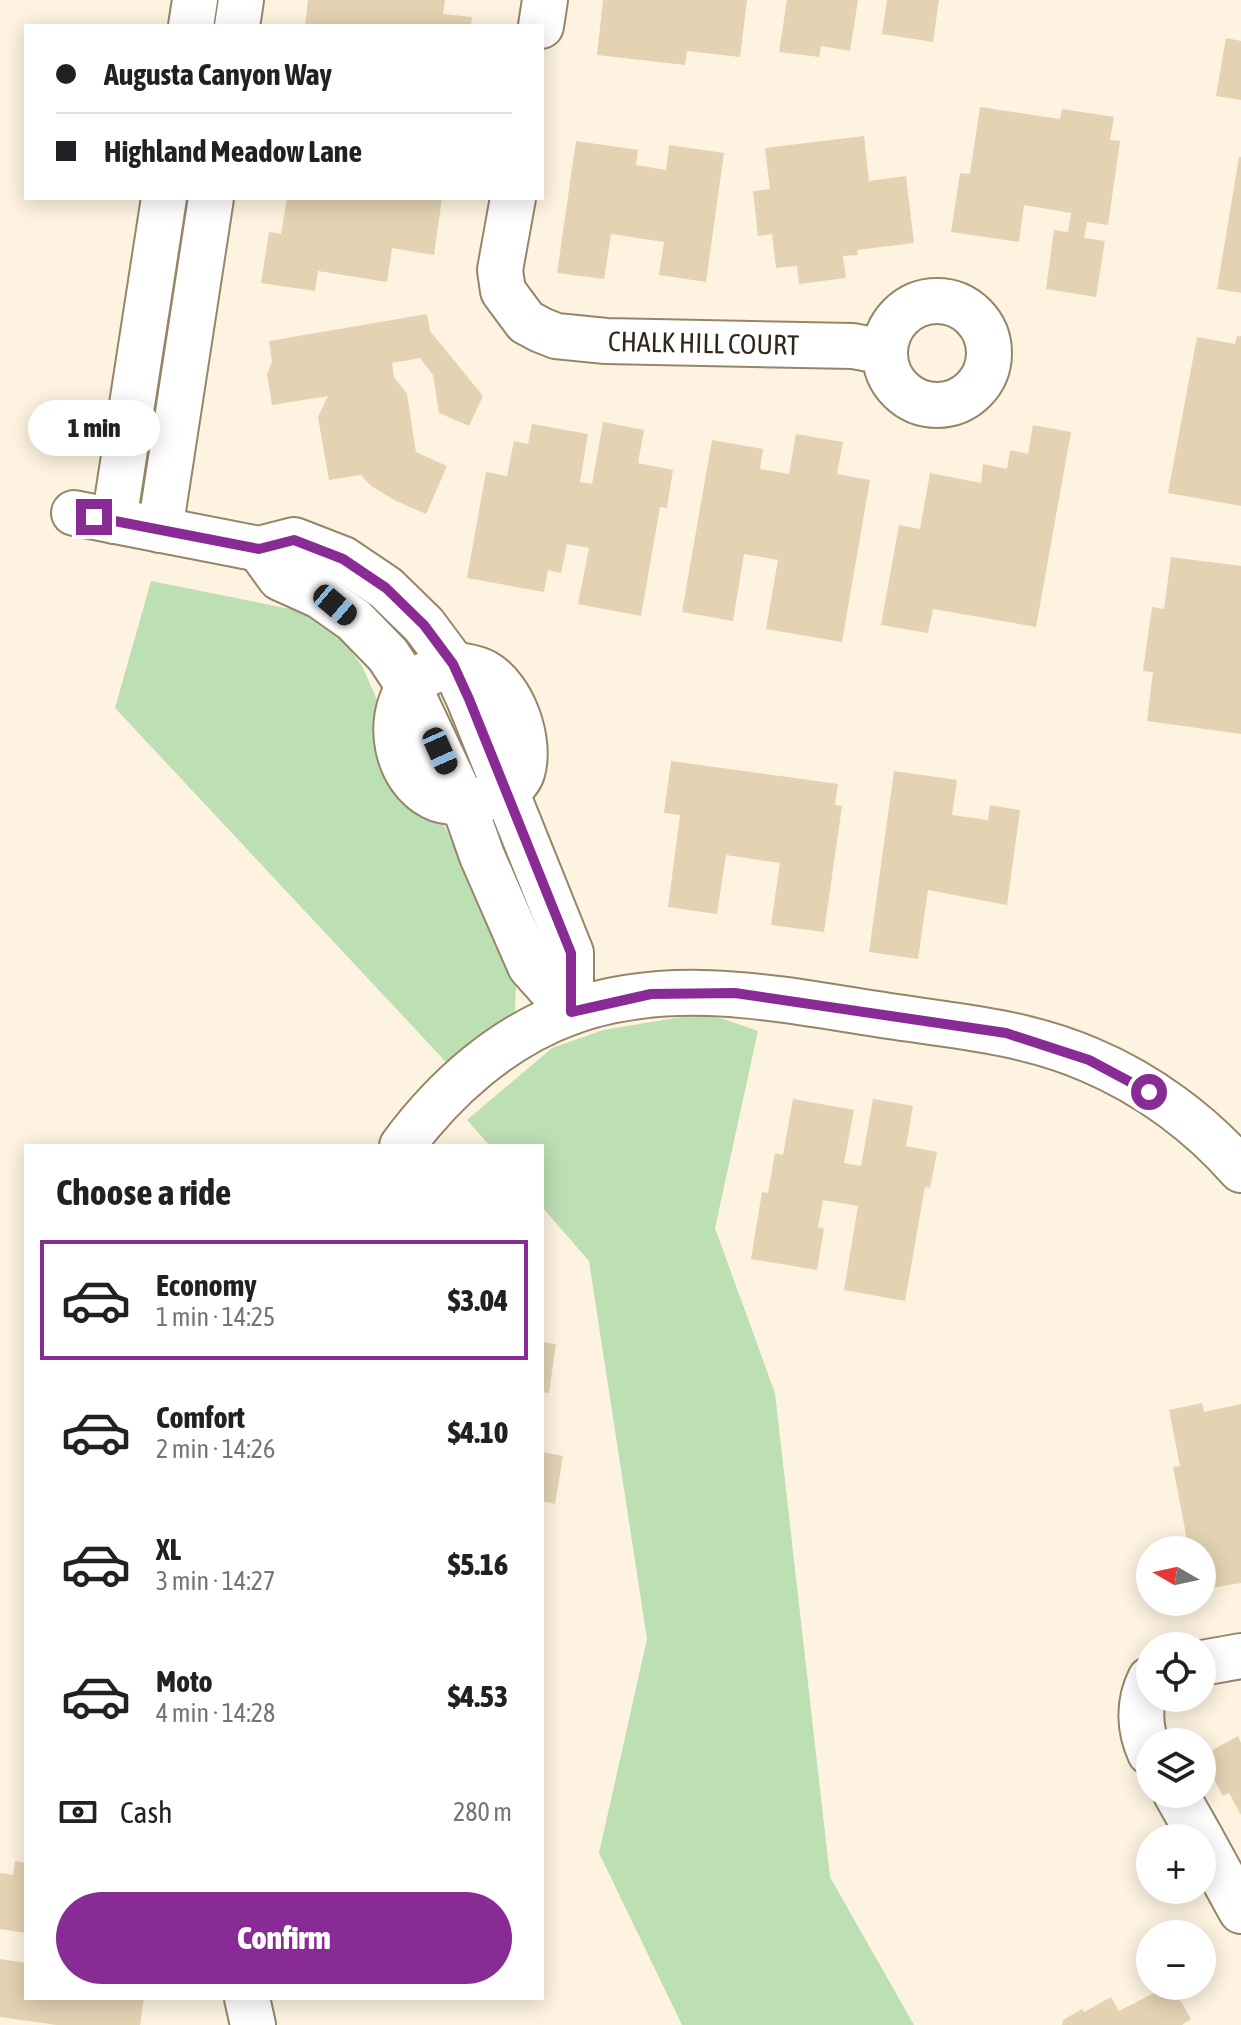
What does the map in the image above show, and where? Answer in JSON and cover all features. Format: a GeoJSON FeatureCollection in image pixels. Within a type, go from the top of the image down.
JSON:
{"type":"FeatureCollection","features":[{"type":"Feature","properties":{"kind":"street"},"geometry":{"type":"LineString","coordinates":[[191,24],[195,0]]}},
{"type":"Feature","properties":{"kind":"street"},"geometry":{"type":"LineString","coordinates":[[237,24],[241,0]]}},
{"type":"Feature","properties":{"kind":"street"},"geometry":{"type":"LineString","coordinates":[[541,24],[545,0]]}},
{"type":"Feature","properties":{"kind":"street"},"geometry":{"type":"LineString","coordinates":[[164,200],[94,517],[259,549],[294,540],[343,559],[386,588],[424,625],[453,664],[571,953],[571,1012]]}},
{"type":"Feature","properties":{"kind":"street"},"geometry":{"type":"LineString","coordinates":[[160,530],[211,200]]}},
{"type":"Feature","properties":{"kind":"street","name":"CHALK HILL COURT"},"geometry":{"type":"LineString","coordinates":[[513,200],[500,270],[503,291],[526,322],[556,336],[853,346],[884,352]]}},
{"type":"Feature","properties":{"kind":"street"},"geometry":{"type":"LineString","coordinates":[[259,549],[280,578],[320,596],[354,620],[388,655],[409,687],[463,802],[482,856],[530,966],[571,1012]]}},
{"type":"Feature","properties":{"kind":"street"},"geometry":{"type":"LineString","coordinates":[[409,687],[431,671],[453,664]]}},
{"type":"Feature","properties":{"kind":"street"},"geometry":{"type":"LineString","coordinates":[[463,802],[507,793]]}},
{"type":"Feature","properties":{"kind":"street"},"geometry":{"type":"LineString","coordinates":[[404,1144],[440,1102],[482,1062],[522,1034],[571,1012],[651,994],[735,993],[1006,1033],[1089,1060],[1134,1082],[1197,1126],[1241,1170]]}},
{"type":"Feature","properties":{"kind":"street"},"geometry":{"type":"LineString","coordinates":[[1216,1660],[1241,1656]]}},
{"type":"Feature","properties":{"kind":"street"},"geometry":{"type":"LineString","coordinates":[[1216,1865],[1241,1911]]}},
{"type":"Feature","properties":{"kind":"street"},"geometry":{"type":"LineString","coordinates":[[247,2000],[253,2025]]}},
{"type":"Feature","properties":{"kind":"green space"},"geometry":{"type":"Polygon","coordinates":[[[151,581],[325,616],[362,666],[379,704],[384,770],[445,827],[516,982],[515,1013],[446,1062],[115,708],[151,581]]]}},
{"type":"Feature","properties":{"kind":"green space"},"geometry":{"type":"Polygon","coordinates":[[[706,1013],[758,1031],[715,1228],[775,1393],[830,1877],[914,2025],[682,2025],[599,1853],[647,1639],[589,1261],[544,1209],[544,1144],[488,1144],[467,1120],[552,1048],[603,1030],[706,1013]]]}},
{"type":"Feature","properties":{"kind":"building"},"geometry":{"type":"Polygon","coordinates":[[[308,0],[445,0],[443,14],[472,17],[471,24],[305,24],[308,0]]]}},
{"type":"Feature","properties":{"kind":"building"},"geometry":{"type":"Polygon","coordinates":[[[603,0],[747,0],[740,57],[687,51],[685,65],[597,55],[603,0]]]}},
{"type":"Feature","properties":{"kind":"building"},"geometry":{"type":"Polygon","coordinates":[[[787,0],[858,0],[850,51],[821,46],[819,57],[779,52],[787,0]]]}},
{"type":"Feature","properties":{"kind":"building"},"geometry":{"type":"Polygon","coordinates":[[[887,0],[939,0],[933,42],[882,34],[887,0]]]}},
{"type":"Feature","properties":{"kind":"building"},"geometry":{"type":"Polygon","coordinates":[[[1226,38],[1241,41],[1241,100],[1216,96],[1226,38]]]}},
{"type":"Feature","properties":{"kind":"building"},"geometry":{"type":"Polygon","coordinates":[[[980,107],[1060,119],[1062,109],[1114,117],[1110,140],[1120,141],[1108,225],[1087,222],[1084,238],[1105,241],[1096,297],[1046,289],[1054,230],[1068,232],[1071,213],[1024,205],[1019,242],[951,232],[960,173],[970,174],[980,107]]]}},
{"type":"Feature","properties":{"kind":"building"},"geometry":{"type":"Polygon","coordinates":[[[864,136],[869,181],[906,176],[914,243],[857,250],[858,255],[843,256],[846,278],[799,284],[797,266],[776,268],[772,234],[758,236],[753,191],[770,189],[765,148],[864,136]]]}},
{"type":"Feature","properties":{"kind":"building"},"geometry":{"type":"Polygon","coordinates":[[[576,141],[638,150],[636,165],[666,170],[669,145],[724,153],[706,282],[659,275],[664,242],[611,234],[604,279],[557,273],[576,141]]]}},
{"type":"Feature","properties":{"kind":"building"},"geometry":{"type":"Polygon","coordinates":[[[1241,157],[1241,293],[1217,289],[1241,157]]]}},
{"type":"Feature","properties":{"kind":"building"},"geometry":{"type":"Polygon","coordinates":[[[287,200],[442,200],[434,255],[392,248],[387,282],[318,271],[315,291],[261,283],[269,232],[281,234],[287,200]]]}},
{"type":"Feature","properties":{"kind":"building"},"geometry":{"type":"Polygon","coordinates":[[[427,314],[430,331],[483,396],[469,426],[439,413],[433,375],[420,358],[392,363],[394,377],[407,394],[416,452],[447,466],[426,514],[394,500],[370,485],[361,475],[329,480],[318,417],[328,396],[272,405],[267,374],[272,362],[269,341],[427,314]]]}},
{"type":"Feature","properties":{"kind":"building"},"geometry":{"type":"Polygon","coordinates":[[[1237,336],[1241,336],[1241,506],[1168,493],[1197,337],[1235,344],[1237,336]]]}},
{"type":"Feature","properties":{"kind":"building"},"geometry":{"type":"Polygon","coordinates":[[[603,422],[644,430],[638,463],[673,470],[667,508],[660,507],[641,616],[578,604],[589,548],[567,544],[561,573],[548,570],[544,592],[467,578],[486,472],[507,476],[514,441],[528,444],[532,424],[588,434],[580,482],[592,484],[603,422]]]}},
{"type":"Feature","properties":{"kind":"building"},"geometry":{"type":"Polygon","coordinates":[[[1033,425],[1071,432],[1036,627],[933,609],[928,633],[881,625],[899,525],[920,529],[930,473],[981,483],[983,464],[1007,469],[1010,450],[1028,454],[1033,425]]]}},
{"type":"Feature","properties":{"kind":"building"},"geometry":{"type":"Polygon","coordinates":[[[796,434],[843,442],[837,474],[870,480],[842,642],[766,629],[778,560],[744,554],[733,621],[682,612],[712,440],[763,449],[760,469],[789,474],[796,434]]]}},
{"type":"Feature","properties":{"kind":"building"},"geometry":{"type":"Polygon","coordinates":[[[1171,557],[1241,566],[1241,734],[1147,721],[1153,672],[1143,671],[1152,607],[1164,609],[1171,557]]]}},
{"type":"Feature","properties":{"kind":"building"},"geometry":{"type":"Polygon","coordinates":[[[671,761],[838,784],[835,805],[842,806],[824,932],[771,925],[780,863],[726,855],[717,914],[668,907],[680,815],[664,813],[671,761]]]}},
{"type":"Feature","properties":{"kind":"building"},"geometry":{"type":"Polygon","coordinates":[[[894,771],[957,780],[952,815],[988,820],[990,805],[1020,810],[1007,905],[928,890],[918,959],[869,952],[894,771]]]}},
{"type":"Feature","properties":{"kind":"building"},"geometry":{"type":"Polygon","coordinates":[[[793,1099],[854,1110],[844,1163],[861,1166],[873,1099],[913,1106],[906,1146],[937,1152],[930,1188],[925,1187],[905,1301],[844,1290],[858,1206],[823,1200],[818,1227],[824,1229],[817,1270],[751,1259],[762,1192],[768,1193],[775,1153],[783,1155],[793,1099]]]}},
{"type":"Feature","properties":{"kind":"building"},"geometry":{"type":"Polygon","coordinates":[[[544,1342],[556,1344],[549,1393],[544,1392],[544,1342]]]}},
{"type":"Feature","properties":{"kind":"building"},"geometry":{"type":"Polygon","coordinates":[[[1202,1403],[1204,1412],[1241,1404],[1241,1583],[1216,1587],[1216,1536],[1186,1536],[1173,1467],[1180,1466],[1169,1410],[1202,1403]]]}},
{"type":"Feature","properties":{"kind":"building"},"geometry":{"type":"Polygon","coordinates":[[[544,1452],[563,1456],[555,1504],[544,1501],[544,1452]]]}},
{"type":"Feature","properties":{"kind":"building"},"geometry":{"type":"Polygon","coordinates":[[[1238,1736],[1241,1743],[1241,1815],[1229,1793],[1223,1796],[1216,1783],[1216,1748],[1238,1736]]]}},
{"type":"Feature","properties":{"kind":"building"},"geometry":{"type":"Polygon","coordinates":[[[15,1861],[24,1863],[24,1933],[0,1929],[0,1873],[13,1875],[15,1861]]]}},
{"type":"Feature","properties":{"kind":"building"},"geometry":{"type":"Polygon","coordinates":[[[0,1959],[24,1963],[24,2000],[144,2000],[140,2025],[56,2025],[0,2017],[0,1959]]]}},
{"type":"Feature","properties":{"kind":"building"},"geometry":{"type":"Polygon","coordinates":[[[1111,1997],[1119,2011],[1141,2000],[1180,2000],[1191,2019],[1182,2025],[1062,2025],[1063,2020],[1082,2009],[1084,2012],[1111,1997]]]}},
{"type":"Feature","properties":{"kind":"route"},"geometry":{"type":"LineString","coordinates":[[94,517],[259,549],[294,540],[343,559],[386,588],[424,625],[453,664],[469,699],[571,953],[571,1012],[651,994],[735,993],[1006,1033],[1089,1060],[1149,1092]]}}]}
